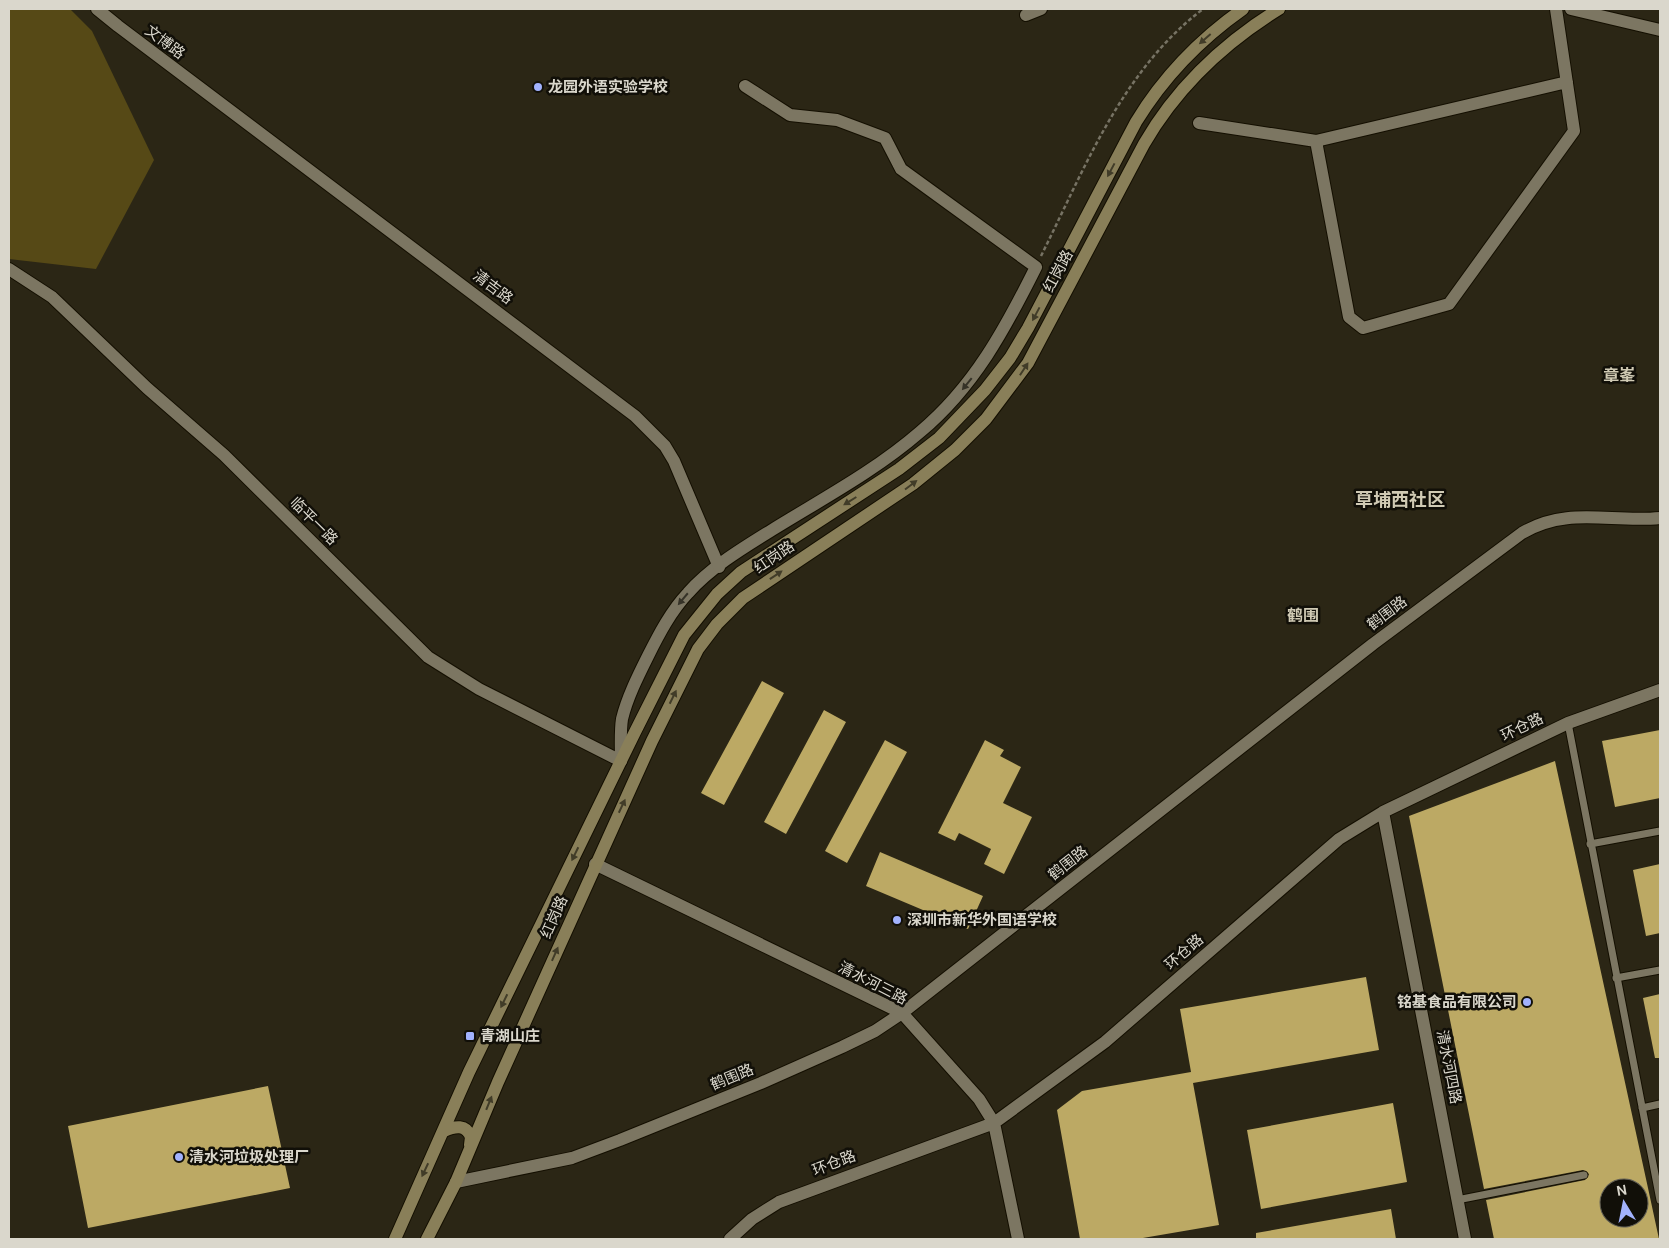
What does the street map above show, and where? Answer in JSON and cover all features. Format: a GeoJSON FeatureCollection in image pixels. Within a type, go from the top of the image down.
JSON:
{"type":"FeatureCollection","features":[{"type":"Feature","properties":{"kind":"main road","name":"红岗路"},"geometry":{"type":"LineString","coordinates":[[395,1239],[470,1072],[676,648],[717,594],[758,559],[899,469],[939,438],[985,390],[1010,358],[1028,328],[1149,102],[1164,80],[1187,55],[1243,9]]}},
{"type":"Feature","properties":{"kind":"main road","name":"红岗路"},"geometry":{"type":"LineString","coordinates":[[427,1239],[456,1182],[595,864],[683,675],[698,649],[717,624],[758,587],[913,484],[955,450],[981,424],[1028,363],[1144,144],[1167,108],[1212,59],[1244,33],[1279,9]]}},
{"type":"Feature","properties":{"kind":"main road"},"geometry":{"type":"LineString","coordinates":[[444,1131],[458,1126],[464,1128],[471,1137],[470,1148]]}},
{"type":"Feature","properties":{"kind":"street","name":"文博路"},"geometry":{"type":"LineString","coordinates":[[98,9],[190,81]]}},
{"type":"Feature","properties":{"kind":"street"},"geometry":{"type":"LineString","coordinates":[[1026,15],[1041,9]]}},
{"type":"Feature","properties":{"kind":"street"},"geometry":{"type":"LineString","coordinates":[[1316,141],[1349,317],[1363,328],[1449,304],[1574,131],[1556,9]]}},
{"type":"Feature","properties":{"kind":"street"},"geometry":{"type":"LineString","coordinates":[[1571,9],[1660,30]]}},
{"type":"Feature","properties":{"kind":"street","name":"清吉路"},"geometry":{"type":"LineString","coordinates":[[190,81],[635,416],[665,446],[674,461],[719,566]]}},
{"type":"Feature","properties":{"kind":"street"},"geometry":{"type":"LineString","coordinates":[[1199,123],[1316,141],[1567,82]]}},
{"type":"Feature","properties":{"kind":"street"},"geometry":{"type":"LineString","coordinates":[[621,761],[622,720],[653,646],[669,616],[689,591],[719,566],[757,539],[871,469],[938,416],[970,381],[986,359],[1008,323],[1036,267],[901,169],[885,138],[837,120],[790,115],[745,86]]}},
{"type":"Feature","properties":{"kind":"street","name":"临平一路"},"geometry":{"type":"LineString","coordinates":[[9,269],[52,297],[146,388],[224,454],[428,657],[479,690],[621,761]]}},
{"type":"Feature","properties":{"kind":"street","name":"鹤围路"},"geometry":{"type":"LineString","coordinates":[[456,1182],[572,1158],[620,1140],[842,1047],[874,1031],[902,1013],[1365,650],[1522,533],[1539,523],[1567,517],[1660,518]]}},
{"type":"Feature","properties":{"kind":"street","name":"环仓路"},"geometry":{"type":"LineString","coordinates":[[730,1239],[752,1219],[779,1202],[994,1123],[1105,1042],[1339,839],[1383,812],[1568,723],[1660,690]]}},
{"type":"Feature","properties":{"kind":"street","name":"清水河四路"},"geometry":{"type":"LineString","coordinates":[[1383,812],[1466,1239]]}},
{"type":"Feature","properties":{"kind":"street","name":"清水河三路"},"geometry":{"type":"LineString","coordinates":[[595,864],[902,1013],[979,1099],[994,1123],[1018,1239]]}},
{"type":"Feature","properties":{"kind":"lane"},"geometry":{"type":"LineString","coordinates":[[1568,723],[1660,1200]]}},
{"type":"Feature","properties":{"kind":"lane"},"geometry":{"type":"LineString","coordinates":[[1590,844],[1660,831]]}},
{"type":"Feature","properties":{"kind":"lane"},"geometry":{"type":"LineString","coordinates":[[1616,978],[1660,970]]}},
{"type":"Feature","properties":{"kind":"lane"},"geometry":{"type":"LineString","coordinates":[[1642,1108],[1660,1104]]}},
{"type":"Feature","properties":{"kind":"lane"},"geometry":{"type":"LineString","coordinates":[[1458,1200],[1584,1175]]}},
{"type":"Feature","properties":{"kind":"path"},"geometry":{"type":"LineString","coordinates":[[1036,267],[1108,122],[1128,89],[1162,46],[1179,28],[1203,9]]}},
{"type":"Feature","properties":{"kind":"shaded area"},"geometry":{"type":"Polygon","coordinates":[[[9,9],[70,9],[92,31],[154,160],[96,269],[9,259],[9,9]]]}},
{"type":"Feature","properties":{"kind":"building"},"geometry":{"type":"Polygon","coordinates":[[[762,681],[784,693],[724,805],[701,793],[762,681]]]}},
{"type":"Feature","properties":{"kind":"building"},"geometry":{"type":"Polygon","coordinates":[[[824,710],[846,722],[786,834],[764,822],[824,710]]]}},
{"type":"Feature","properties":{"kind":"building"},"geometry":{"type":"Polygon","coordinates":[[[1660,730],[1660,798],[1615,807],[1602,741],[1660,730]]]}},
{"type":"Feature","properties":{"kind":"building"},"geometry":{"type":"Polygon","coordinates":[[[885,740],[907,752],[847,863],[825,851],[885,740]]]}},
{"type":"Feature","properties":{"kind":"building"},"geometry":{"type":"Polygon","coordinates":[[[985,740],[1004,750],[1000,756],[1021,767],[1003,803],[1032,817],[1004,874],[984,864],[991,849],[959,833],[955,841],[938,833],[985,740]]]}},
{"type":"Feature","properties":{"kind":"building","name":"铭基食品有限公司"},"geometry":{"type":"Polygon","coordinates":[[[1555,761],[1646,1178],[1599,1178],[1599,1228],[1649,1228],[1649,1193],[1659,1239],[1494,1239],[1486,1200],[1585,1180],[1589,1174],[1583,1170],[1484,1189],[1409,816],[1555,761]]]}},
{"type":"Feature","properties":{"kind":"building"},"geometry":{"type":"Polygon","coordinates":[[[880,852],[983,896],[968,929],[866,886],[880,852]]]}},
{"type":"Feature","properties":{"kind":"building"},"geometry":{"type":"Polygon","coordinates":[[[1660,864],[1660,933],[1646,936],[1633,870],[1660,864]]]}},
{"type":"Feature","properties":{"kind":"building"},"geometry":{"type":"Polygon","coordinates":[[[1366,977],[1379,1050],[1193,1083],[1219,1225],[1137,1239],[1080,1239],[1057,1110],[1082,1091],[1191,1072],[1180,1009],[1366,977]]]}},
{"type":"Feature","properties":{"kind":"building"},"geometry":{"type":"Polygon","coordinates":[[[1660,994],[1660,1058],[1655,1058],[1643,998],[1660,994]]]}},
{"type":"Feature","properties":{"kind":"building","name":"清水河垃圾处理厂"},"geometry":{"type":"Polygon","coordinates":[[[268,1086],[290,1188],[88,1228],[68,1126],[268,1086]]]}},
{"type":"Feature","properties":{"kind":"building"},"geometry":{"type":"Polygon","coordinates":[[[1393,1103],[1407,1182],[1261,1209],[1247,1130],[1393,1103]]]}},
{"type":"Feature","properties":{"kind":"building"},"geometry":{"type":"Polygon","coordinates":[[[1391,1209],[1396,1239],[1256,1239],[1256,1233],[1391,1209]]]}},
{"type":"Feature","properties":{"kind":"place","name":"龙园外语实验学校"},"geometry":{"type":"Point","coordinates":[538,87]}},
{"type":"Feature","properties":{"kind":"place","name":"深圳市新华外国语学校"},"geometry":{"type":"Point","coordinates":[897,920]}},
{"type":"Feature","properties":{"kind":"place","name":"铭基食品有限公司"},"geometry":{"type":"Point","coordinates":[1527,1002]}},
{"type":"Feature","properties":{"kind":"place","name":"青湖山庄"},"geometry":{"type":"Point","coordinates":[470,1036]}},
{"type":"Feature","properties":{"kind":"place","name":"清水河垃圾处理厂"},"geometry":{"type":"Point","coordinates":[179,1157]}},
{"type":"Feature","properties":{"kind":"district","name":"章峯"},"geometry":{"type":"Point","coordinates":[1619,375]}},
{"type":"Feature","properties":{"kind":"district","name":"草埔西社区"},"geometry":{"type":"Point","coordinates":[1400,500]}},
{"type":"Feature","properties":{"kind":"district","name":"鹤围"},"geometry":{"type":"Point","coordinates":[1303,615]}}]}
